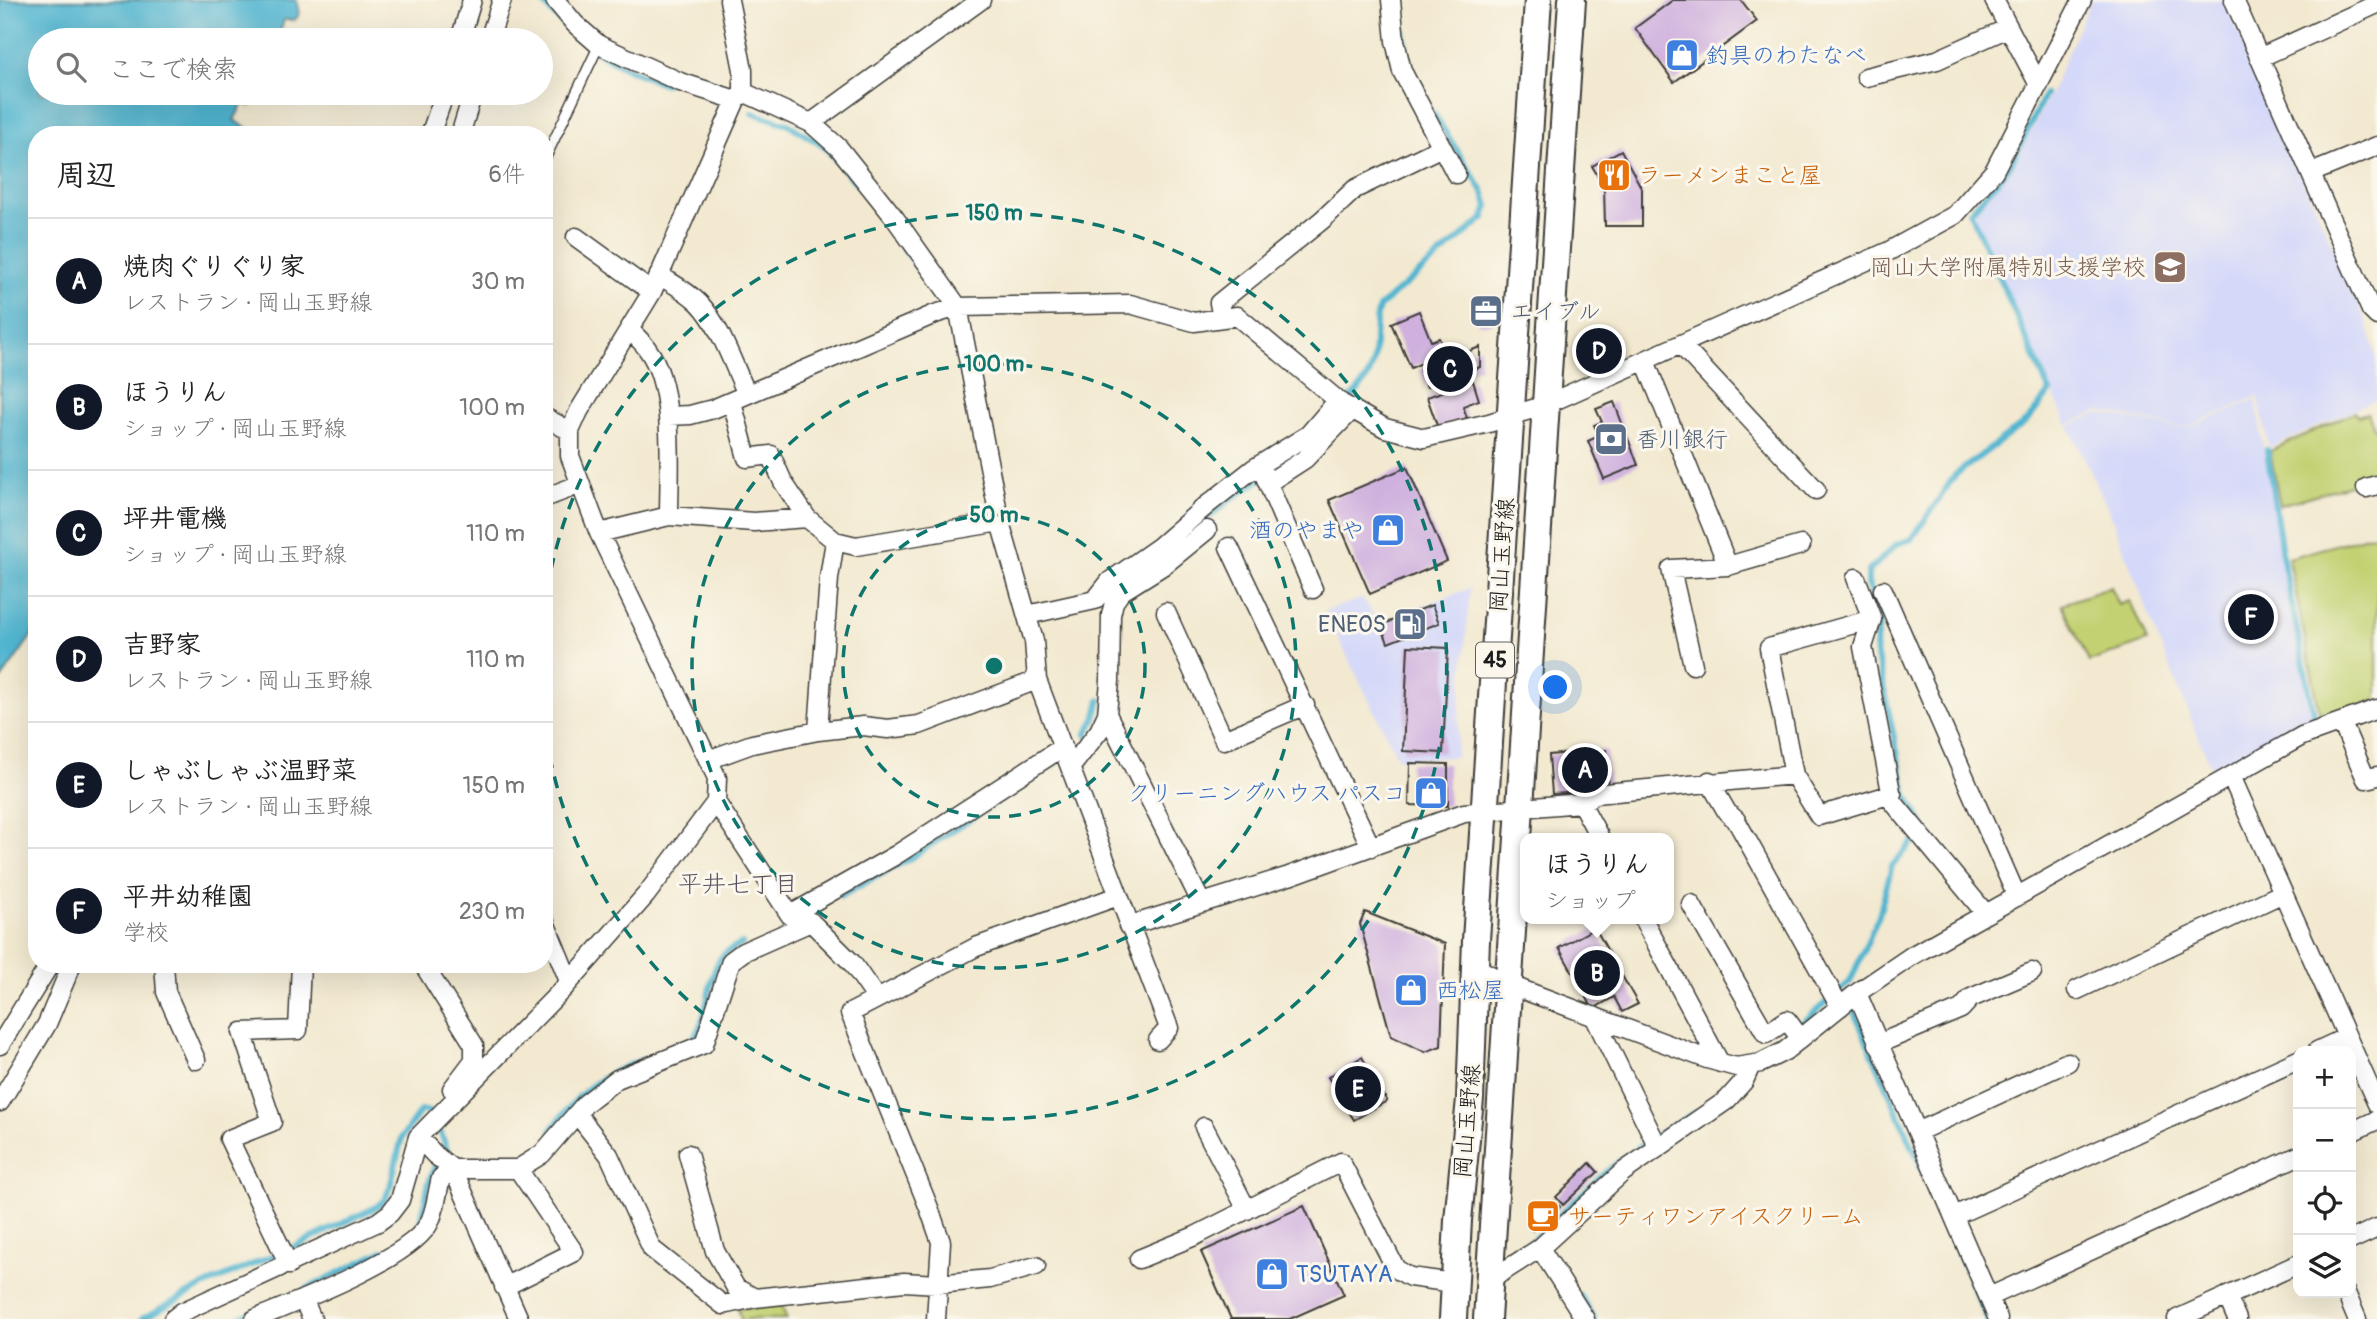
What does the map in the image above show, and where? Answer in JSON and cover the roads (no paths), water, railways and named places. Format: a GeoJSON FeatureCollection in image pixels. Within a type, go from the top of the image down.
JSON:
{"type":"FeatureCollection","features":[{"type":"Feature","properties":{"kind":"main road","name":"岡山玉野線"},"geometry":{"type":"LineString","coordinates":[[1453,1319],[1470,1099],[1475,967],[1538,0]]}},
{"type":"Feature","properties":{"kind":"main road","name":"岡山玉野線"},"geometry":{"type":"LineString","coordinates":[[1487,1319],[1572,0]]}},
{"type":"Feature","properties":{"kind":"street"},"geometry":{"type":"LineString","coordinates":[[464,28],[472,0]]}},
{"type":"Feature","properties":{"kind":"street"},"geometry":{"type":"LineString","coordinates":[[493,28],[502,0]]}},
{"type":"Feature","properties":{"kind":"street"},"geometry":{"type":"LineString","coordinates":[[555,0],[597,50],[680,82],[740,96],[811,123],[839,148],[894,217],[958,307],[1000,522],[1034,642],[1037,680],[1128,926],[1169,1028],[1158,1041]]}},
{"type":"Feature","properties":{"kind":"street"},"geometry":{"type":"LineString","coordinates":[[729,0],[743,70],[740,96],[655,283],[579,411],[570,431],[570,456],[599,533],[716,778],[716,802],[790,915],[811,922],[852,963],[877,999]]}},
{"type":"Feature","properties":{"kind":"street"},"geometry":{"type":"LineString","coordinates":[[811,123],[981,0]]}},
{"type":"Feature","properties":{"kind":"street"},"geometry":{"type":"LineString","coordinates":[[1391,0],[1395,41],[1402,71],[1455,174]]}},
{"type":"Feature","properties":{"kind":"street"},"geometry":{"type":"LineString","coordinates":[[1994,0],[2039,85]]}},
{"type":"Feature","properties":{"kind":"street"},"geometry":{"type":"LineString","coordinates":[[668,416],[690,415],[740,398],[935,314],[958,307],[1130,304],[1194,322],[1237,316],[1345,404],[1385,428],[1424,438],[1512,416],[1545,405],[1889,251],[1955,215],[1994,170],[2082,0]]}},
{"type":"Feature","properties":{"kind":"street"},"geometry":{"type":"LineString","coordinates":[[2234,0],[2371,310],[2377,316]]}},
{"type":"Feature","properties":{"kind":"street"},"geometry":{"type":"LineString","coordinates":[[2259,58],[2377,4]]}},
{"type":"Feature","properties":{"kind":"street"},"geometry":{"type":"LineString","coordinates":[[1866,78],[1937,60],[2008,28]]}},
{"type":"Feature","properties":{"kind":"street"},"geometry":{"type":"LineString","coordinates":[[433,126],[440,105]]}},
{"type":"Feature","properties":{"kind":"street"},"geometry":{"type":"LineString","coordinates":[[463,126],[469,105]]}},
{"type":"Feature","properties":{"kind":"street"},"geometry":{"type":"LineString","coordinates":[[2311,173],[2377,146]]}},
{"type":"Feature","properties":{"kind":"street"},"geometry":{"type":"LineString","coordinates":[[1222,318],[1219,303],[1322,220],[1355,189],[1442,147]]}},
{"type":"Feature","properties":{"kind":"street"},"geometry":{"type":"LineString","coordinates":[[576,237],[655,283],[688,293],[702,305],[712,319],[740,398],[747,458],[771,455],[783,482],[807,518],[835,541],[856,546],[1000,522]]}},
{"type":"Feature","properties":{"kind":"street"},"geometry":{"type":"LineString","coordinates":[[629,329],[649,350],[659,371],[668,416],[669,516]]}},
{"type":"Feature","properties":{"kind":"street"},"geometry":{"type":"LineString","coordinates":[[1681,345],[1816,490]]}},
{"type":"Feature","properties":{"kind":"street"},"geometry":{"type":"LineString","coordinates":[[1645,361],[1728,566]]}},
{"type":"Feature","properties":{"kind":"street"},"geometry":{"type":"LineString","coordinates":[[1071,767],[1099,730],[1107,714],[1111,615],[1114,601],[1171,548],[1207,505],[1264,475],[1345,404]]}},
{"type":"Feature","properties":{"kind":"street"},"geometry":{"type":"LineString","coordinates":[[553,422],[570,431]]}},
{"type":"Feature","properties":{"kind":"street"},"geometry":{"type":"LineString","coordinates":[[1264,475],[1313,589]]}},
{"type":"Feature","properties":{"kind":"street"},"geometry":{"type":"LineString","coordinates":[[553,495],[581,484]]}},
{"type":"Feature","properties":{"kind":"street"},"geometry":{"type":"LineString","coordinates":[[599,533],[669,516],[754,522],[807,518]]}},
{"type":"Feature","properties":{"kind":"street"},"geometry":{"type":"LineString","coordinates":[[1027,615],[1096,600],[1110,581],[1207,530]]}},
{"type":"Feature","properties":{"kind":"street"},"geometry":{"type":"LineString","coordinates":[[818,731],[829,578],[835,541]]}},
{"type":"Feature","properties":{"kind":"street"},"geometry":{"type":"LineString","coordinates":[[1693,665],[1671,569],[1728,566],[1801,545]]}},
{"type":"Feature","properties":{"kind":"street"},"geometry":{"type":"LineString","coordinates":[[1229,547],[1371,847]]}},
{"type":"Feature","properties":{"kind":"street"},"geometry":{"type":"LineString","coordinates":[[1856,578],[1872,619],[1863,648],[1894,802],[1986,914]]}},
{"type":"Feature","properties":{"kind":"street"},"geometry":{"type":"LineString","coordinates":[[1883,590],[2017,897]]}},
{"type":"Feature","properties":{"kind":"street"},"geometry":{"type":"LineString","coordinates":[[1166,612],[1224,740],[1305,705]]}},
{"type":"Feature","properties":{"kind":"street"},"geometry":{"type":"LineString","coordinates":[[1872,619],[1769,648],[1794,775],[1819,816],[1892,794]]}},
{"type":"Feature","properties":{"kind":"street"},"geometry":{"type":"LineString","coordinates":[[708,760],[752,744],[818,731],[863,726],[888,729],[919,725],[1037,680]]}},
{"type":"Feature","properties":{"kind":"street"},"geometry":{"type":"LineString","coordinates":[[1475,967],[1510,985],[1720,1063],[1736,1067],[1761,1063],[1785,1051],[1796,1032],[1913,955],[2302,736],[2377,709]]}},
{"type":"Feature","properties":{"kind":"street"},"geometry":{"type":"LineString","coordinates":[[1107,714],[1201,902]]}},
{"type":"Feature","properties":{"kind":"street"},"geometry":{"type":"LineString","coordinates":[[2342,723],[2366,779],[2377,776]]}},
{"type":"Feature","properties":{"kind":"street"},"geometry":{"type":"LineString","coordinates":[[790,915],[896,855],[1063,747]]}},
{"type":"Feature","properties":{"kind":"street"},"geometry":{"type":"LineString","coordinates":[[1128,926],[1289,876],[1464,813],[1581,803],[1595,794],[1709,781],[1794,775]]}},
{"type":"Feature","properties":{"kind":"street"},"geometry":{"type":"LineString","coordinates":[[2231,776],[2377,1104]]}},
{"type":"Feature","properties":{"kind":"street"},"geometry":{"type":"LineString","coordinates":[[1709,781],[1727,812],[1736,820],[1844,998],[1878,1044],[1998,1319]]}},
{"type":"Feature","properties":{"kind":"street"},"geometry":{"type":"LineString","coordinates":[[173,1319],[379,1222],[390,1213],[400,1200],[407,1183],[418,1138],[569,981],[646,895],[716,802]]}},
{"type":"Feature","properties":{"kind":"street"},"geometry":{"type":"LineString","coordinates":[[1581,803],[1597,833]]}},
{"type":"Feature","properties":{"kind":"street"},"geometry":{"type":"LineString","coordinates":[[2077,990],[2283,893]]}},
{"type":"Feature","properties":{"kind":"street"},"geometry":{"type":"LineString","coordinates":[[936,1319],[941,1242],[850,1013],[976,947],[1118,896]]}},
{"type":"Feature","properties":{"kind":"street"},"geometry":{"type":"LineString","coordinates":[[1691,904],[1766,1034],[1787,1020],[1796,1032]]}},
{"type":"Feature","properties":{"kind":"street"},"geometry":{"type":"LineString","coordinates":[[255,1319],[396,1255],[418,1238],[430,1223],[441,1178],[453,1169],[518,1170],[542,1154],[586,1102],[617,1079],[704,1044],[732,961],[743,952],[811,922]]}},
{"type":"Feature","properties":{"kind":"street"},"geometry":{"type":"LineString","coordinates":[[1646,924],[1720,1063]]}},
{"type":"Feature","properties":{"kind":"street"},"geometry":{"type":"LineString","coordinates":[[553,942],[569,981]]}},
{"type":"Feature","properties":{"kind":"street"},"geometry":{"type":"LineString","coordinates":[[1878,1044],[1961,1009],[1971,998],[2032,972]]}},
{"type":"Feature","properties":{"kind":"street"},"geometry":{"type":"LineString","coordinates":[[0,1045],[44,973]]}},
{"type":"Feature","properties":{"kind":"street"},"geometry":{"type":"LineString","coordinates":[[0,1102],[47,1024],[68,973]]}},
{"type":"Feature","properties":{"kind":"street"},"geometry":{"type":"LineString","coordinates":[[165,973],[166,992],[195,1060]]}},
{"type":"Feature","properties":{"kind":"street"},"geometry":{"type":"LineString","coordinates":[[289,1265],[229,1139],[272,1122],[242,1032],[298,1030],[300,973]]}},
{"type":"Feature","properties":{"kind":"street"},"geometry":{"type":"LineString","coordinates":[[429,973],[474,1045],[474,1060],[447,1098],[449,1106]]}},
{"type":"Feature","properties":{"kind":"street"},"geometry":{"type":"LineString","coordinates":[[1594,1016],[1655,1141]]}},
{"type":"Feature","properties":{"kind":"street"},"geometry":{"type":"LineString","coordinates":[[2328,1046],[2347,1037]]}},
{"type":"Feature","properties":{"kind":"street"},"geometry":{"type":"LineString","coordinates":[[1917,1132],[2068,1062]]}},
{"type":"Feature","properties":{"kind":"street"},"geometry":{"type":"LineString","coordinates":[[1954,1216],[2293,1062]]}},
{"type":"Feature","properties":{"kind":"street"},"geometry":{"type":"LineString","coordinates":[[1490,1280],[1540,1248],[1655,1141],[1727,1100],[1744,1081],[1751,1065]]}},
{"type":"Feature","properties":{"kind":"street"},"geometry":{"type":"LineString","coordinates":[[577,1114],[609,1154],[652,1249],[723,1304],[904,1282],[937,1284],[990,1279],[1036,1266]]}},
{"type":"Feature","properties":{"kind":"street"},"geometry":{"type":"LineString","coordinates":[[2356,1130],[2377,1120]]}},
{"type":"Feature","properties":{"kind":"street"},"geometry":{"type":"LineString","coordinates":[[1203,1127],[1247,1210]]}},
{"type":"Feature","properties":{"kind":"street"},"geometry":{"type":"LineString","coordinates":[[418,1138],[453,1169],[519,1319]]}},
{"type":"Feature","properties":{"kind":"street"},"geometry":{"type":"LineString","coordinates":[[688,1154],[715,1251],[736,1288],[755,1298]]}},
{"type":"Feature","properties":{"kind":"street"},"geometry":{"type":"LineString","coordinates":[[1989,1297],[2293,1158]]}},
{"type":"Feature","properties":{"kind":"street"},"geometry":{"type":"LineString","coordinates":[[1139,1259],[1195,1236],[1341,1162],[1396,1269],[1409,1277],[1454,1283]]}},
{"type":"Feature","properties":{"kind":"street"},"geometry":{"type":"LineString","coordinates":[[504,1287],[574,1252],[518,1170]]}},
{"type":"Feature","properties":{"kind":"street"},"geometry":{"type":"LineString","coordinates":[[2356,1238],[2377,1228]]}},
{"type":"Feature","properties":{"kind":"street"},"geometry":{"type":"LineString","coordinates":[[1540,1248],[1585,1319]]}},
{"type":"Feature","properties":{"kind":"street"},"geometry":{"type":"LineString","coordinates":[[2177,1319],[2293,1266]]}},
{"type":"Feature","properties":{"kind":"street"},"geometry":{"type":"LineString","coordinates":[[2227,1296],[2237,1319]]}},
{"type":"Feature","properties":{"kind":"street"},"geometry":{"type":"LineString","coordinates":[[2348,1298],[2357,1319]]}},
{"type":"Feature","properties":{"kind":"street"},"geometry":{"type":"LineString","coordinates":[[303,1299],[312,1319]]}},
{"type":"Feature","properties":{"kind":"lane"},"geometry":{"type":"LineString","coordinates":[[553,142],[597,50]]}},
{"type":"Feature","properties":{"kind":"water"},"geometry":{"type":"Polygon","coordinates":[[[0,0],[297,0],[299,14],[295,20],[284,20],[281,28],[28,28],[28,105],[242,105],[234,120],[244,126],[28,126],[28,641],[0,681],[0,0]]]}},
{"type":"Feature","properties":{"kind":"waterway"},"geometry":{"type":"LineString","coordinates":[[541,0],[582,41],[612,61],[665,84]]}},
{"type":"Feature","properties":{"kind":"waterway"},"geometry":{"type":"LineString","coordinates":[[1400,0],[1405,47]]}},
{"type":"Feature","properties":{"kind":"waterway"},"geometry":{"type":"LineString","coordinates":[[1761,1053],[1802,1023],[1850,982],[1879,915],[1892,866],[1925,828],[1906,794],[1875,647],[1881,614],[1868,584],[1868,572],[1897,544],[1912,539],[1955,475],[2028,420],[2050,392],[1970,212],[2009,168],[2045,94]]}},
{"type":"Feature","properties":{"kind":"waterway"},"geometry":{"type":"LineString","coordinates":[[752,113],[788,124],[826,148],[856,183]]}},
{"type":"Feature","properties":{"kind":"waterway"},"geometry":{"type":"LineString","coordinates":[[1346,404],[1369,374],[1374,355],[1379,307],[1484,218],[1488,206],[1484,193],[1434,114]]}},
{"type":"Feature","properties":{"kind":"waterway"},"geometry":{"type":"LineString","coordinates":[[872,203],[925,278]]}},
{"type":"Feature","properties":{"kind":"waterway"},"geometry":{"type":"LineString","coordinates":[[2267,450],[2282,554],[2315,720]]}},
{"type":"Feature","properties":{"kind":"waterway"},"geometry":{"type":"LineString","coordinates":[[1193,530],[1263,478]]}},
{"type":"Feature","properties":{"kind":"waterway"},"geometry":{"type":"LineString","coordinates":[[1086,735],[1095,719],[1100,700]]}},
{"type":"Feature","properties":{"kind":"waterway"},"geometry":{"type":"LineString","coordinates":[[841,896],[909,859],[1056,763]]}},
{"type":"Feature","properties":{"kind":"waterway"},"geometry":{"type":"LineString","coordinates":[[688,1043],[701,1025],[717,964],[725,953],[742,944]]}},
{"type":"Feature","properties":{"kind":"waterway"},"geometry":{"type":"LineString","coordinates":[[1850,1002],[1987,1319]]}},
{"type":"Feature","properties":{"kind":"waterway"},"geometry":{"type":"LineString","coordinates":[[551,1131],[570,1106],[590,1087],[613,1072],[642,1060]]}},
{"type":"Feature","properties":{"kind":"waterway"},"geometry":{"type":"LineString","coordinates":[[292,1248],[376,1207],[385,1199],[402,1137],[421,1110],[429,1112]]}},
{"type":"Feature","properties":{"kind":"waterway"},"geometry":{"type":"LineString","coordinates":[[1519,1253],[1605,1173],[1644,1143],[1696,1112]]}},
{"type":"Feature","properties":{"kind":"waterway"},"geometry":{"type":"LineString","coordinates":[[440,1131],[450,1157],[454,1159]]}},
{"type":"Feature","properties":{"kind":"waterway"},"geometry":{"type":"LineString","coordinates":[[453,1161],[517,1160],[523,1157]]}},
{"type":"Feature","properties":{"kind":"waterway"},"geometry":{"type":"LineString","coordinates":[[419,1225],[429,1180],[435,1166]]}},
{"type":"Feature","properties":{"kind":"waterway"},"geometry":{"type":"LineString","coordinates":[[308,1288],[383,1251]]}},
{"type":"Feature","properties":{"kind":"waterway"},"geometry":{"type":"LineString","coordinates":[[142,1319],[201,1287],[274,1255]]}},
{"type":"Feature","properties":{"kind":"waterway"},"geometry":{"type":"LineString","coordinates":[[1580,1295],[1594,1319]]}},
{"type":"Feature","properties":{"kind":"waterway"},"geometry":{"type":"LineString","coordinates":[[236,1319],[253,1312]]}},
{"type":"Feature","properties":{"kind":"place","name":"釣具のわたなべ"},"geometry":{"type":"Point","coordinates":[1682,55]}},
{"type":"Feature","properties":{"kind":"place","name":"ラーメンまこと屋"},"geometry":{"type":"Point","coordinates":[1614,175]}},
{"type":"Feature","properties":{"kind":"place","name":"岡山大学附属特別支援学校"},"geometry":{"type":"Point","coordinates":[2170,267]}},
{"type":"Feature","properties":{"kind":"place","name":"エイブル"},"geometry":{"type":"Point","coordinates":[1486,311]}},
{"type":"Feature","properties":{"kind":"place","name":"吉野家"},"geometry":{"type":"Point","coordinates":[1599,351]}},
{"type":"Feature","properties":{"kind":"place","name":"坪井電機"},"geometry":{"type":"Point","coordinates":[1450,369]}},
{"type":"Feature","properties":{"kind":"place","name":"香川銀行"},"geometry":{"type":"Point","coordinates":[1611,439]}},
{"type":"Feature","properties":{"kind":"place","name":"酒のやまや"},"geometry":{"type":"Point","coordinates":[1388,530]}},
{"type":"Feature","properties":{"kind":"place","name":"平井幼稚園"},"geometry":{"type":"Point","coordinates":[2251,617]}},
{"type":"Feature","properties":{"kind":"place","name":"ENEOS"},"geometry":{"type":"Point","coordinates":[1410,624]}},
{"type":"Feature","properties":{"kind":"place","name":"焼肉ぐりぐり家"},"geometry":{"type":"Point","coordinates":[1585,770]}},
{"type":"Feature","properties":{"kind":"place","name":"クリーニングハウス パスコ"},"geometry":{"type":"Point","coordinates":[1431,793]}},
{"type":"Feature","properties":{"kind":"place","name":"ほうりん"},"geometry":{"type":"Point","coordinates":[1597,973]}},
{"type":"Feature","properties":{"kind":"place","name":"西松屋"},"geometry":{"type":"Point","coordinates":[1411,990]}},
{"type":"Feature","properties":{"kind":"place","name":"しゃぶしゃぶ温野菜"},"geometry":{"type":"Point","coordinates":[1358,1089]}},
{"type":"Feature","properties":{"kind":"place","name":"サーティワンアイスクリーム"},"geometry":{"type":"Point","coordinates":[1543,1216]}},
{"type":"Feature","properties":{"kind":"place","name":"TSUTAYA"},"geometry":{"type":"Point","coordinates":[1272,1274]}},
{"type":"Feature","properties":{"kind":"district","name":"平井七丁目"},"geometry":{"type":"Point","coordinates":[738,884]}}]}
